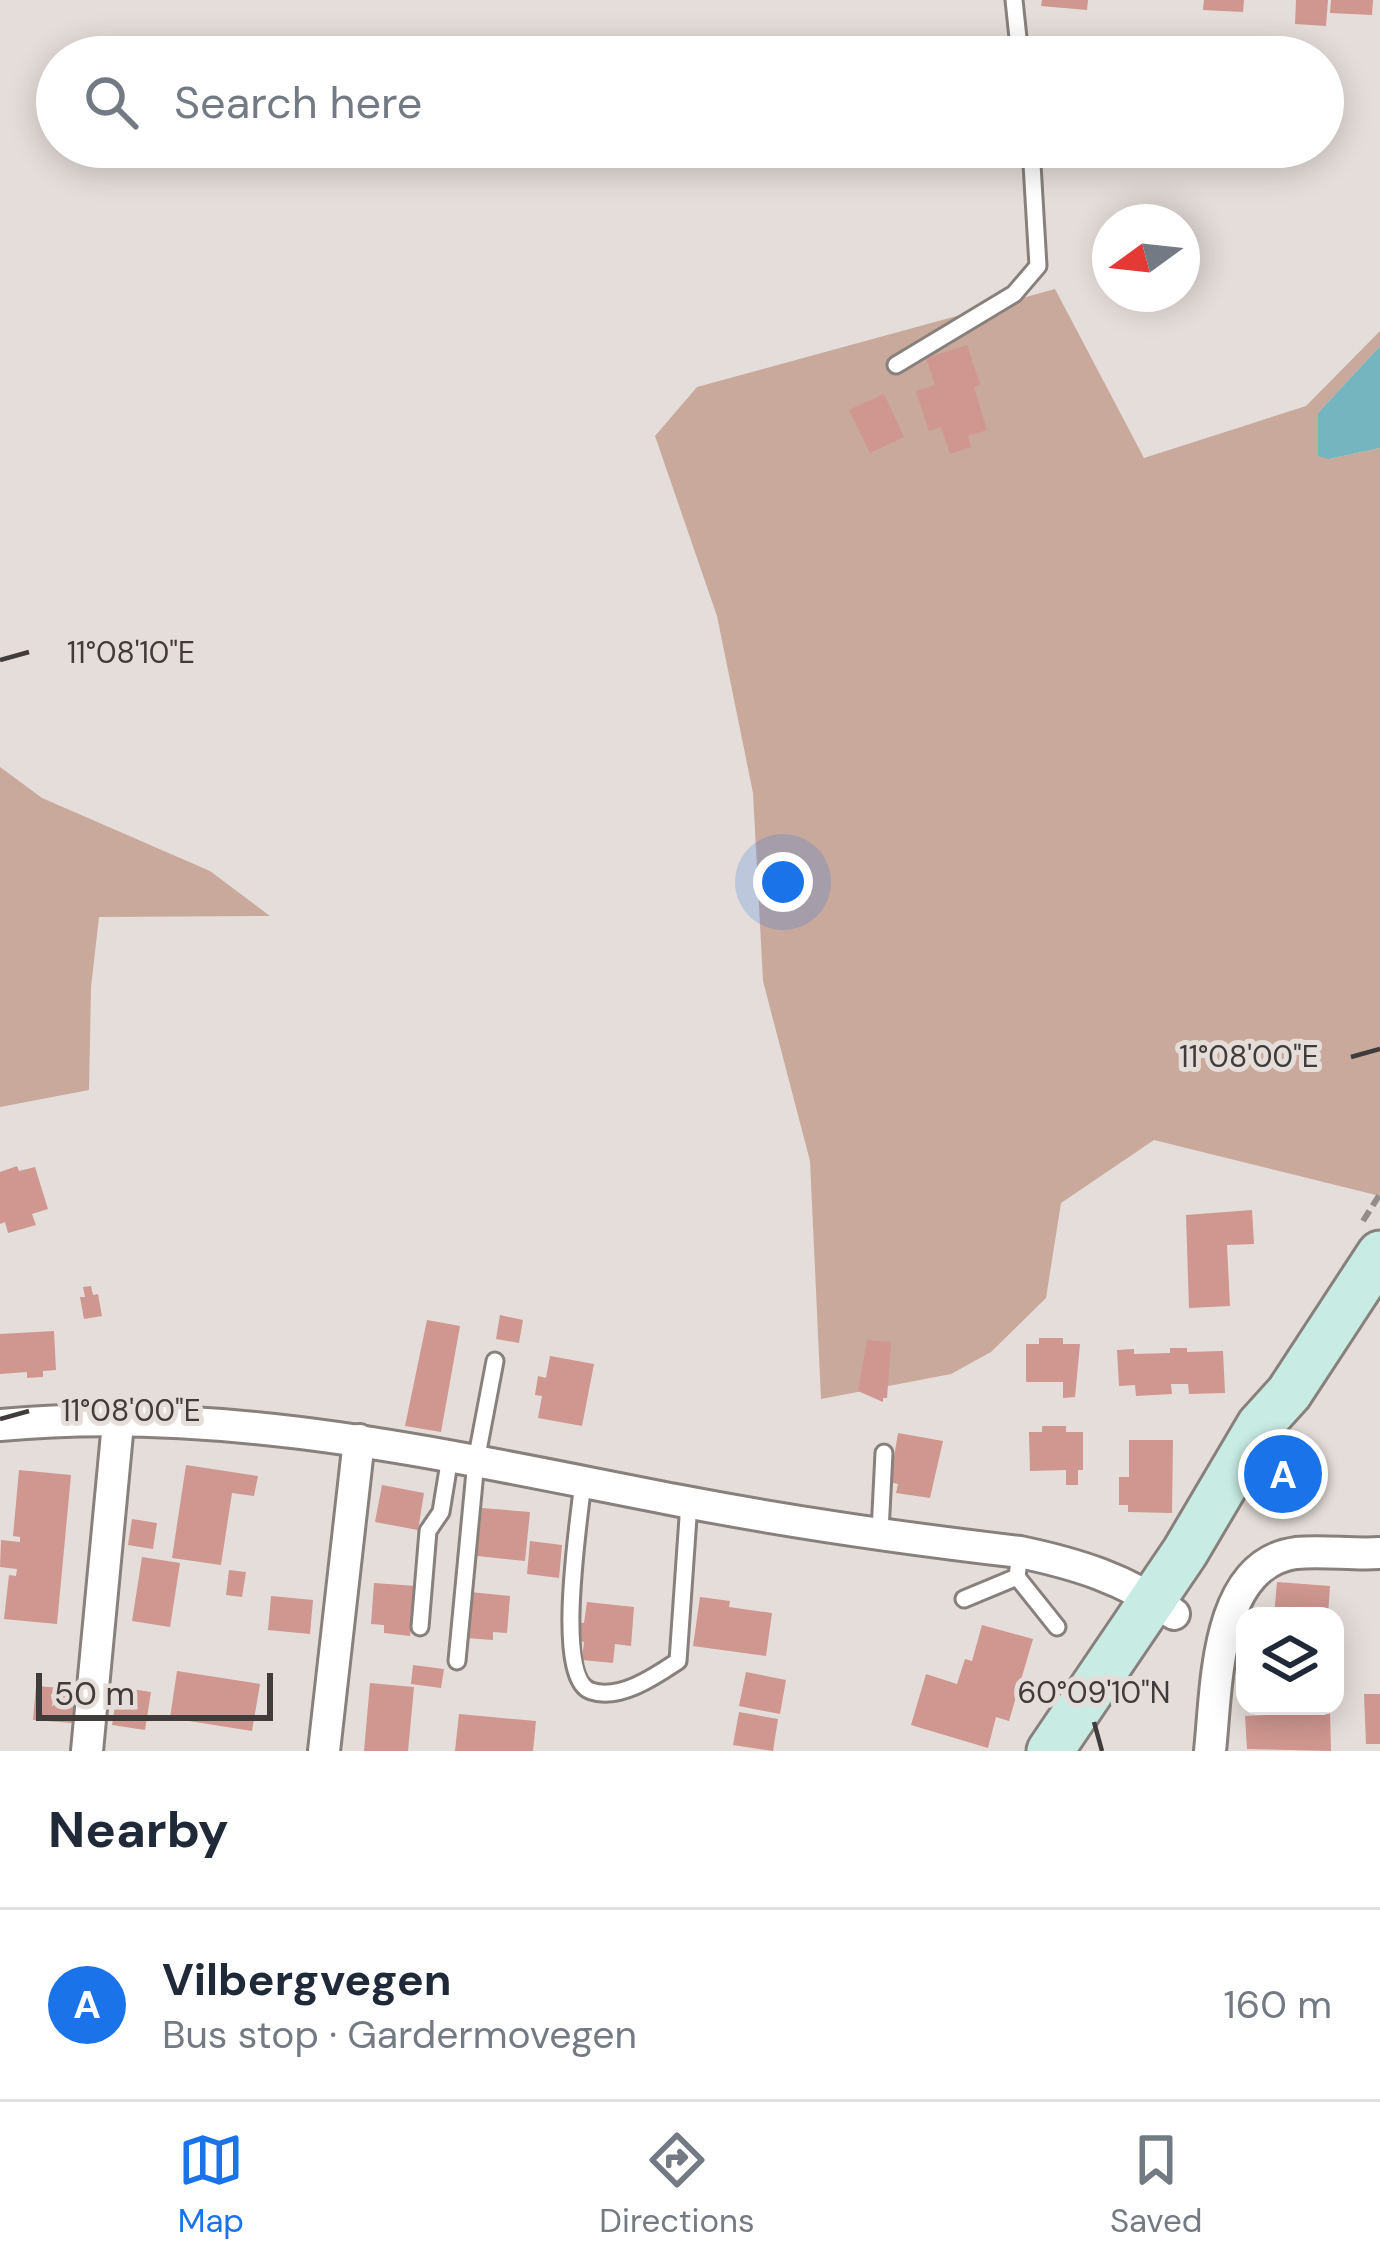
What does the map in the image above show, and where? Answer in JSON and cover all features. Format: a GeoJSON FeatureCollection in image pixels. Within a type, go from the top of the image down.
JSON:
{"type":"FeatureCollection","features":[{"type":"Feature","properties":{"kind":"main road"},"geometry":{"type":"LineString","coordinates":[[1050,1751],[1163,1605],[1206,1567],[1280,1433],[1289,1393],[1380,1254]]}},
{"type":"Feature","properties":{"kind":"main road"},"geometry":{"type":"LineString","coordinates":[[1073,1751],[1163,1605]]}},
{"type":"Feature","properties":{"kind":"street"},"geometry":{"type":"LineString","coordinates":[[0,1425],[50,1420],[252,1428],[359,1441],[689,1503],[880,1532],[1018,1564],[1105,1574],[1163,1605]]}},
{"type":"Feature","properties":{"kind":"street"},"geometry":{"type":"LineString","coordinates":[[87,1751],[118,1423]]}},
{"type":"Feature","properties":{"kind":"street"},"geometry":{"type":"LineString","coordinates":[[324,1751],[359,1441]]}},
{"type":"Feature","properties":{"kind":"street"},"geometry":{"type":"LineString","coordinates":[[1210,1751],[1227,1624],[1243,1584],[1260,1567],[1298,1553],[1380,1553]]}},
{"type":"Feature","properties":{"kind":"lane"},"geometry":{"type":"LineString","coordinates":[[1014,0],[1018,36]]}},
{"type":"Feature","properties":{"kind":"lane"},"geometry":{"type":"LineString","coordinates":[[896,365],[1013,294],[1038,266],[1032,168]]}},
{"type":"Feature","properties":{"kind":"lane"},"geometry":{"type":"LineString","coordinates":[[420,1628],[428,1531],[463,1459],[495,1361]]}},
{"type":"Feature","properties":{"kind":"lane"},"geometry":{"type":"LineString","coordinates":[[880,1532],[884,1453]]}},
{"type":"Feature","properties":{"kind":"lane"},"geometry":{"type":"LineString","coordinates":[[457,1661],[463,1459]]}},
{"type":"Feature","properties":{"kind":"lane"},"geometry":{"type":"LineString","coordinates":[[583,1481],[569,1646],[583,1686],[590,1691],[607,1693],[649,1681],[678,1661],[689,1503]]}},
{"type":"Feature","properties":{"kind":"lane"},"geometry":{"type":"LineString","coordinates":[[964,1599],[1018,1564],[1057,1627]]}},
{"type":"Feature","properties":{"kind":"shaded area"},"geometry":{"type":"Polygon","coordinates":[[[1055,289],[1144,458],[1306,406],[1380,331],[1380,346],[1318,413],[1329,459],[1380,448],[1380,1196],[1154,1140],[1061,1203],[1046,1298],[991,1352],[951,1374],[821,1399],[810,1161],[763,981],[753,793],[717,616],[655,436],[697,387],[1055,289]]]}},
{"type":"Feature","properties":{"kind":"shaded area"},"geometry":{"type":"Polygon","coordinates":[[[0,767],[42,798],[210,871],[270,916],[99,917],[91,987],[89,1090],[0,1107],[0,767]]]}},
{"type":"Feature","properties":{"kind":"water"},"geometry":{"type":"Polygon","coordinates":[[[1380,346],[1380,448],[1329,459],[1318,456],[1318,413],[1380,346]]]}},
{"type":"Feature","properties":{"kind":"building"},"geometry":{"type":"Polygon","coordinates":[[[1042,0],[1088,0],[1087,10],[1041,6],[1042,0]]]}},
{"type":"Feature","properties":{"kind":"building"},"geometry":{"type":"Polygon","coordinates":[[[1204,0],[1244,0],[1243,12],[1203,10],[1204,0]]]}},
{"type":"Feature","properties":{"kind":"building"},"geometry":{"type":"Polygon","coordinates":[[[1296,0],[1328,0],[1326,26],[1295,24],[1296,0]]]}},
{"type":"Feature","properties":{"kind":"building"},"geometry":{"type":"Polygon","coordinates":[[[1331,0],[1373,0],[1372,15],[1330,13],[1331,0]]]}},
{"type":"Feature","properties":{"kind":"building"},"geometry":{"type":"Polygon","coordinates":[[[967,345],[987,430],[968,436],[971,447],[950,454],[941,427],[929,431],[916,391],[935,385],[926,358],[967,345]]]}},
{"type":"Feature","properties":{"kind":"building"},"geometry":{"type":"Polygon","coordinates":[[[884,394],[904,437],[870,453],[849,410],[884,394]]]}},
{"type":"Feature","properties":{"kind":"building"},"geometry":{"type":"Polygon","coordinates":[[[17,1166],[19,1171],[35,1167],[48,1209],[32,1214],[36,1225],[8,1233],[5,1222],[0,1224],[0,1172],[17,1166]]]}},
{"type":"Feature","properties":{"kind":"building"},"geometry":{"type":"Polygon","coordinates":[[[1252,1210],[1254,1244],[1227,1245],[1230,1306],[1189,1308],[1186,1215],[1252,1210]]]}},
{"type":"Feature","properties":{"kind":"building"},"geometry":{"type":"Polygon","coordinates":[[[91,1286],[93,1295],[98,1294],[102,1316],[84,1319],[80,1297],[85,1297],[83,1287],[91,1286]]]}},
{"type":"Feature","properties":{"kind":"building"},"geometry":{"type":"Polygon","coordinates":[[[500,1315],[523,1320],[519,1343],[496,1339],[500,1315]]]}},
{"type":"Feature","properties":{"kind":"building"},"geometry":{"type":"Polygon","coordinates":[[[427,1320],[460,1326],[441,1432],[405,1426],[427,1320]]]}},
{"type":"Feature","properties":{"kind":"building"},"geometry":{"type":"Polygon","coordinates":[[[54,1331],[56,1370],[43,1371],[43,1377],[27,1378],[27,1372],[0,1374],[0,1334],[54,1331]]]}},
{"type":"Feature","properties":{"kind":"building"},"geometry":{"type":"Polygon","coordinates":[[[1039,1338],[1080,1344],[1075,1397],[1063,1398],[1063,1382],[1026,1382],[1026,1344],[1039,1344],[1039,1338]]]}},
{"type":"Feature","properties":{"kind":"building"},"geometry":{"type":"Polygon","coordinates":[[[867,1340],[891,1342],[883,1402],[858,1391],[867,1340]]]}},
{"type":"Feature","properties":{"kind":"building"},"geometry":{"type":"Polygon","coordinates":[[[1170,1348],[1223,1351],[1225,1393],[1189,1394],[1188,1384],[1171,1384],[1172,1394],[1136,1396],[1135,1385],[1119,1386],[1117,1350],[1170,1353],[1170,1348]]]}},
{"type":"Feature","properties":{"kind":"building"},"geometry":{"type":"Polygon","coordinates":[[[550,1356],[594,1364],[582,1426],[538,1418],[542,1396],[535,1395],[538,1376],[546,1378],[550,1356]]]}},
{"type":"Feature","properties":{"kind":"building"},"geometry":{"type":"Polygon","coordinates":[[[1042,1426],[1083,1432],[1078,1485],[1066,1485],[1066,1470],[1030,1471],[1029,1432],[1042,1432],[1042,1426]]]}},
{"type":"Feature","properties":{"kind":"building"},"geometry":{"type":"Polygon","coordinates":[[[898,1433],[943,1441],[930,1498],[896,1493],[898,1484],[890,1482],[898,1433]]]}},
{"type":"Feature","properties":{"kind":"building"},"geometry":{"type":"Polygon","coordinates":[[[1129,1440],[1173,1440],[1172,1513],[1128,1512],[1128,1505],[1119,1505],[1119,1477],[1129,1477],[1129,1440]]]}},
{"type":"Feature","properties":{"kind":"building"},"geometry":{"type":"Polygon","coordinates":[[[186,1465],[258,1476],[254,1496],[232,1493],[221,1565],[172,1558],[186,1465]]]}},
{"type":"Feature","properties":{"kind":"building"},"geometry":{"type":"Polygon","coordinates":[[[19,1470],[71,1475],[57,1624],[4,1619],[9,1575],[16,1576],[17,1569],[0,1567],[1,1540],[20,1542],[20,1537],[13,1536],[19,1470]]]}},
{"type":"Feature","properties":{"kind":"building"},"geometry":{"type":"Polygon","coordinates":[[[382,1485],[424,1493],[418,1530],[375,1522],[382,1485]]]}},
{"type":"Feature","properties":{"kind":"building"},"geometry":{"type":"Polygon","coordinates":[[[482,1508],[530,1512],[525,1561],[477,1556],[482,1508]]]}},
{"type":"Feature","properties":{"kind":"building"},"geometry":{"type":"Polygon","coordinates":[[[132,1519],[157,1523],[153,1549],[128,1545],[132,1519]]]}},
{"type":"Feature","properties":{"kind":"building"},"geometry":{"type":"Polygon","coordinates":[[[530,1541],[562,1545],[559,1578],[527,1574],[530,1541]]]}},
{"type":"Feature","properties":{"kind":"building"},"geometry":{"type":"Polygon","coordinates":[[[142,1557],[180,1563],[170,1627],[132,1621],[142,1557]]]}},
{"type":"Feature","properties":{"kind":"building"},"geometry":{"type":"Polygon","coordinates":[[[229,1570],[246,1572],[242,1597],[226,1595],[229,1570]]]}},
{"type":"Feature","properties":{"kind":"building"},"geometry":{"type":"Polygon","coordinates":[[[1277,1582],[1330,1586],[1329,1607],[1275,1607],[1277,1582]]]}},
{"type":"Feature","properties":{"kind":"building"},"geometry":{"type":"Polygon","coordinates":[[[374,1583],[416,1586],[410,1636],[384,1633],[384,1625],[371,1624],[374,1583]]]}},
{"type":"Feature","properties":{"kind":"building"},"geometry":{"type":"Polygon","coordinates":[[[470,1592],[510,1596],[507,1633],[493,1632],[493,1640],[466,1638],[470,1592]]]}},
{"type":"Feature","properties":{"kind":"building"},"geometry":{"type":"Polygon","coordinates":[[[271,1596],[313,1600],[310,1634],[268,1630],[271,1596]]]}},
{"type":"Feature","properties":{"kind":"building"},"geometry":{"type":"Polygon","coordinates":[[[700,1597],[772,1613],[766,1656],[693,1646],[700,1597]]]}},
{"type":"Feature","properties":{"kind":"building"},"geometry":{"type":"Polygon","coordinates":[[[587,1602],[634,1607],[631,1646],[615,1644],[613,1663],[582,1660],[584,1642],[574,1640],[576,1622],[584,1623],[587,1602]]]}},
{"type":"Feature","properties":{"kind":"building"},"geometry":{"type":"Polygon","coordinates":[[[982,1625],[1033,1639],[1009,1721],[996,1717],[988,1748],[911,1725],[926,1674],[957,1684],[965,1659],[972,1661],[982,1625]]]}},
{"type":"Feature","properties":{"kind":"building"},"geometry":{"type":"Polygon","coordinates":[[[413,1665],[444,1669],[441,1688],[411,1684],[413,1665]]]}},
{"type":"Feature","properties":{"kind":"building"},"geometry":{"type":"Polygon","coordinates":[[[177,1671],[260,1684],[252,1731],[170,1718],[177,1671]]]}},
{"type":"Feature","properties":{"kind":"building"},"geometry":{"type":"Polygon","coordinates":[[[746,1672],[786,1680],[780,1714],[739,1706],[746,1672]]]}},
{"type":"Feature","properties":{"kind":"building"},"geometry":{"type":"Polygon","coordinates":[[[370,1683],[414,1687],[408,1751],[364,1751],[370,1683]]]}},
{"type":"Feature","properties":{"kind":"building"},"geometry":{"type":"Polygon","coordinates":[[[36,1686],[75,1689],[72,1723],[33,1720],[36,1686]]]}},
{"type":"Feature","properties":{"kind":"building"},"geometry":{"type":"Polygon","coordinates":[[[118,1687],[151,1692],[145,1730],[112,1725],[118,1687]]]}},
{"type":"Feature","properties":{"kind":"building"},"geometry":{"type":"Polygon","coordinates":[[[1364,1694],[1380,1694],[1380,1744],[1366,1744],[1364,1694]]]}},
{"type":"Feature","properties":{"kind":"building"},"geometry":{"type":"Polygon","coordinates":[[[739,1712],[778,1719],[773,1751],[733,1745],[739,1712]]]}},
{"type":"Feature","properties":{"kind":"building"},"geometry":{"type":"Polygon","coordinates":[[[459,1714],[536,1721],[533,1751],[455,1751],[459,1714]]]}},
{"type":"Feature","properties":{"kind":"building"},"geometry":{"type":"Polygon","coordinates":[[[1330,1715],[1331,1751],[1247,1749],[1245,1716],[1330,1715]]]}},
{"type":"Feature","properties":{"kind":"place","name":"Vilbergvegen"},"geometry":{"type":"Point","coordinates":[1283,1474]}}]}
